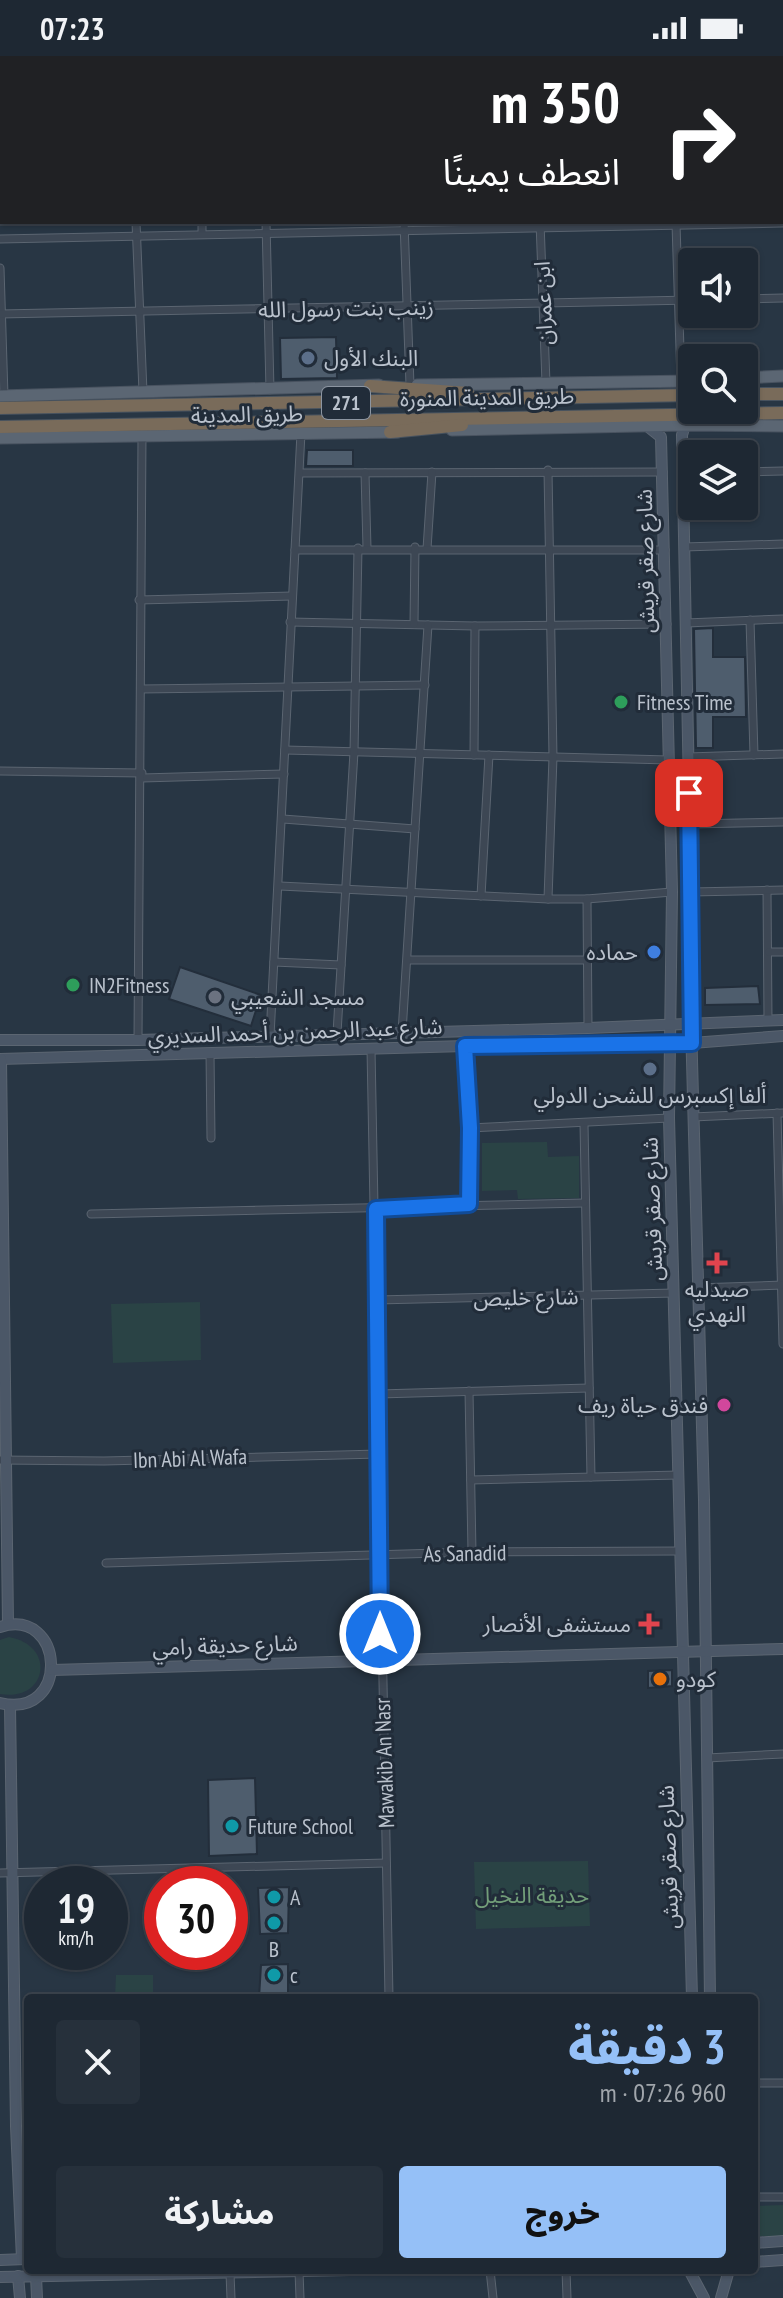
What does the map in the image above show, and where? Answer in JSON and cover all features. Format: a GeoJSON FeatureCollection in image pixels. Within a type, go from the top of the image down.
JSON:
{"type":"FeatureCollection","features":[{"type":"Feature","properties":{"kind":"highway"},"geometry":{"type":"LineString","coordinates":[[370,386],[535,399]]}},
{"type":"Feature","properties":{"kind":"highway"},"geometry":{"type":"LineString","coordinates":[[758,394],[783,393]]}},
{"type":"Feature","properties":{"kind":"highway","name":"طريق المدينة المنورة"},"geometry":{"type":"LineString","coordinates":[[1,400],[42,407],[678,395]]}},
{"type":"Feature","properties":{"kind":"highway","name":"طريق المدينة المنورة"},"geometry":{"type":"LineString","coordinates":[[0,427],[783,415]]}},
{"type":"Feature","properties":{"kind":"highway"},"geometry":{"type":"LineString","coordinates":[[390,432],[568,416]]}},
{"type":"Feature","properties":{"kind":"main road"},"geometry":{"type":"LineString","coordinates":[[758,377],[783,376]]}},
{"type":"Feature","properties":{"kind":"main road","name":"طريق المدينة"},"geometry":{"type":"LineString","coordinates":[[1,400],[143,392],[678,381]]}},
{"type":"Feature","properties":{"kind":"main road"},"geometry":{"type":"LineString","coordinates":[[42,407],[162,392]]}},
{"type":"Feature","properties":{"kind":"main road","name":"طريق المدينة"},"geometry":{"type":"LineString","coordinates":[[0,436],[390,432],[646,425],[783,426]]}},
{"type":"Feature","properties":{"kind":"street"},"geometry":{"type":"LineString","coordinates":[[136,224],[143,392]]}},
{"type":"Feature","properties":{"kind":"street"},"geometry":{"type":"LineString","coordinates":[[202,224],[202,234]]}},
{"type":"Feature","properties":{"kind":"street"},"geometry":{"type":"LineString","coordinates":[[266,224],[270,390]]}},
{"type":"Feature","properties":{"kind":"street"},"geometry":{"type":"LineString","coordinates":[[0,239],[267,233],[404,226],[608,224]]}},
{"type":"Feature","properties":{"kind":"street"},"geometry":{"type":"LineString","coordinates":[[676,224],[678,275]]}},
{"type":"Feature","properties":{"kind":"street","name":"ابن عمران"},"geometry":{"type":"LineString","coordinates":[[540,225],[546,383]]}},
{"type":"Feature","properties":{"kind":"street"},"geometry":{"type":"LineString","coordinates":[[404,226],[410,385]]}},
{"type":"Feature","properties":{"kind":"street"},"geometry":{"type":"LineString","coordinates":[[0,268],[1,400]]}},
{"type":"Feature","properties":{"kind":"street"},"geometry":{"type":"LineString","coordinates":[[758,299],[783,298]]}},
{"type":"Feature","properties":{"kind":"street","name":"زينب بنت رسول الله"},"geometry":{"type":"LineString","coordinates":[[1,314],[678,301]]}},
{"type":"Feature","properties":{"kind":"street","name":"شارع صقر قريش"},"geometry":{"type":"LineString","coordinates":[[646,425],[661,437],[664,504],[672,892],[669,1118],[692,1994]]}},
{"type":"Feature","properties":{"kind":"street","name":"شارع صقر قريش"},"geometry":{"type":"LineString","coordinates":[[683,440],[685,425]]}},
{"type":"Feature","properties":{"kind":"street"},"geometry":{"type":"LineString","coordinates":[[270,1036],[301,433]]}},
{"type":"Feature","properties":{"kind":"street"},"geometry":{"type":"LineString","coordinates":[[138,1040],[142,435]]}},
{"type":"Feature","properties":{"kind":"street"},"geometry":{"type":"LineString","coordinates":[[548,470],[553,757],[548,899]]}},
{"type":"Feature","properties":{"kind":"street"},"geometry":{"type":"LineString","coordinates":[[758,472],[783,471]]}},
{"type":"Feature","properties":{"kind":"street"},"geometry":{"type":"LineString","coordinates":[[427,549],[432,472]]}},
{"type":"Feature","properties":{"kind":"street"},"geometry":{"type":"LineString","coordinates":[[300,473],[663,472]]}},
{"type":"Feature","properties":{"kind":"street"},"geometry":{"type":"LineString","coordinates":[[337,1033],[354,752],[365,473]]}},
{"type":"Feature","properties":{"kind":"street"},"geometry":{"type":"LineString","coordinates":[[664,504],[678,504]]}},
{"type":"Feature","properties":{"kind":"street","name":"شارع صقر قريش"},"geometry":{"type":"LineString","coordinates":[[683,520],[696,1288],[704,1500],[710,1994]]}},
{"type":"Feature","properties":{"kind":"street"},"geometry":{"type":"LineString","coordinates":[[684,547],[783,544]]}},
{"type":"Feature","properties":{"kind":"street"},"geometry":{"type":"LineString","coordinates":[[295,550],[415,547],[665,550]]}},
{"type":"Feature","properties":{"kind":"street"},"geometry":{"type":"LineString","coordinates":[[414,624],[415,547]]}},
{"type":"Feature","properties":{"kind":"street"},"geometry":{"type":"LineString","coordinates":[[139,600],[292,596]]}},
{"type":"Feature","properties":{"kind":"street"},"geometry":{"type":"LineString","coordinates":[[686,623],[783,619]]}},
{"type":"Feature","properties":{"kind":"street"},"geometry":{"type":"LineString","coordinates":[[750,620],[754,755]]}},
{"type":"Feature","properties":{"kind":"street"},"geometry":{"type":"LineString","coordinates":[[290,622],[475,626],[667,624]]}},
{"type":"Feature","properties":{"kind":"street"},"geometry":{"type":"LineString","coordinates":[[402,1032],[428,625]]}},
{"type":"Feature","properties":{"kind":"street"},"geometry":{"type":"LineString","coordinates":[[474,755],[475,626]]}},
{"type":"Feature","properties":{"kind":"street"},"geometry":{"type":"LineString","coordinates":[[141,689],[425,685]]}},
{"type":"Feature","properties":{"kind":"street"},"geometry":{"type":"LineString","coordinates":[[285,750],[669,760]]}},
{"type":"Feature","properties":{"kind":"street"},"geometry":{"type":"LineString","coordinates":[[688,757],[783,754]]}},
{"type":"Feature","properties":{"kind":"street"},"geometry":{"type":"LineString","coordinates":[[481,896],[489,755]]}},
{"type":"Feature","properties":{"kind":"street"},"geometry":{"type":"LineString","coordinates":[[0,771],[142,775],[284,774]]}},
{"type":"Feature","properties":{"kind":"street"},"geometry":{"type":"LineString","coordinates":[[670,795],[689,793]]}},
{"type":"Feature","properties":{"kind":"street"},"geometry":{"type":"LineString","coordinates":[[283,819],[415,829]]}},
{"type":"Feature","properties":{"kind":"street"},"geometry":{"type":"LineString","coordinates":[[690,824],[783,822]]}},
{"type":"Feature","properties":{"kind":"street"},"geometry":{"type":"LineString","coordinates":[[280,886],[548,899],[672,892]]}},
{"type":"Feature","properties":{"kind":"street"},"geometry":{"type":"LineString","coordinates":[[767,890],[768,1020]]}},
{"type":"Feature","properties":{"kind":"street"},"geometry":{"type":"LineString","coordinates":[[691,892],[783,890]]}},
{"type":"Feature","properties":{"kind":"street"},"geometry":{"type":"LineString","coordinates":[[587,899],[588,1028]]}},
{"type":"Feature","properties":{"kind":"street"},"geometry":{"type":"LineString","coordinates":[[769,952],[783,952]]}},
{"type":"Feature","properties":{"kind":"street"},"geometry":{"type":"LineString","coordinates":[[408,960],[588,960]]}},
{"type":"Feature","properties":{"kind":"street"},"geometry":{"type":"LineString","coordinates":[[274,962],[341,965]]}},
{"type":"Feature","properties":{"kind":"street","name":"شارع عبد الرحمن بن أحمد السديري"},"geometry":{"type":"LineString","coordinates":[[0,1040],[138,1040],[783,1020]]}},
{"type":"Feature","properties":{"kind":"street","name":"شارع عبد الرحمن بن أحمد السديري"},"geometry":{"type":"LineString","coordinates":[[1,1059],[692,1043],[783,1036]]}},
{"type":"Feature","properties":{"kind":"street"},"geometry":{"type":"LineString","coordinates":[[465,1046],[470,1128],[469,1204]]}},
{"type":"Feature","properties":{"kind":"street","name":"Mawakib An Nasr"},"geometry":{"type":"LineString","coordinates":[[371,1049],[379,1394],[380,1660],[389,1994]]}},
{"type":"Feature","properties":{"kind":"street"},"geometry":{"type":"LineString","coordinates":[[210,1053],[211,1138]]}},
{"type":"Feature","properties":{"kind":"street"},"geometry":{"type":"LineString","coordinates":[[1,1059],[4,1625],[27,1626],[43,1637],[52,1654],[52,1670],[44,1690],[29,1702],[5,1704],[13,1872],[16,2110],[24,2242]]}},
{"type":"Feature","properties":{"kind":"street"},"geometry":{"type":"LineString","coordinates":[[693,1117],[780,1113],[783,1344]]}},
{"type":"Feature","properties":{"kind":"street"},"geometry":{"type":"LineString","coordinates":[[470,1128],[669,1118]]}},
{"type":"Feature","properties":{"kind":"street"},"geometry":{"type":"LineString","coordinates":[[584,1124],[591,1477]]}},
{"type":"Feature","properties":{"kind":"street"},"geometry":{"type":"LineString","coordinates":[[91,1214],[584,1203]]}},
{"type":"Feature","properties":{"kind":"street"},"geometry":{"type":"LineString","coordinates":[[696,1288],[782,1285]]}},
{"type":"Feature","properties":{"kind":"street","name":"شارع خليص"},"geometry":{"type":"LineString","coordinates":[[377,1300],[674,1293]]}},
{"type":"Feature","properties":{"kind":"street"},"geometry":{"type":"LineString","coordinates":[[379,1394],[589,1388]]}},
{"type":"Feature","properties":{"kind":"street"},"geometry":{"type":"LineString","coordinates":[[469,1391],[472,1552]]}},
{"type":"Feature","properties":{"kind":"street","name":"Ibn Abi Al Wafa"},"geometry":{"type":"LineString","coordinates":[[3,1460],[104,1461],[379,1454]]}},
{"type":"Feature","properties":{"kind":"street"},"geometry":{"type":"LineString","coordinates":[[471,1480],[679,1475]]}},
{"type":"Feature","properties":{"kind":"street","name":"As Sanadid"},"geometry":{"type":"LineString","coordinates":[[106,1563],[472,1552],[681,1551]]}},
{"type":"Feature","properties":{"kind":"street","name":"شارع حديقة رامي"},"geometry":{"type":"LineString","coordinates":[[52,1670],[783,1649]]}},
{"type":"Feature","properties":{"kind":"street"},"geometry":{"type":"LineString","coordinates":[[707,1758],[783,1754]]}},
{"type":"Feature","properties":{"kind":"street"},"geometry":{"type":"LineString","coordinates":[[0,1873],[386,1863]]}},
{"type":"Feature","properties":{"kind":"street"},"geometry":{"type":"LineString","coordinates":[[758,2083],[783,2083]]}},
{"type":"Feature","properties":{"kind":"street"},"geometry":{"type":"LineString","coordinates":[[758,2197],[783,2197]]}},
{"type":"Feature","properties":{"kind":"street"},"geometry":{"type":"LineString","coordinates":[[758,2243],[783,2241]]}},
{"type":"Feature","properties":{"kind":"street"},"geometry":{"type":"LineString","coordinates":[[0,2260],[24,2259]]}},
{"type":"Feature","properties":{"kind":"street"},"geometry":{"type":"LineString","coordinates":[[758,2262],[783,2260]]}},
{"type":"Feature","properties":{"kind":"street"},"geometry":{"type":"LineString","coordinates":[[0,2277],[165,2274]]}},
{"type":"Feature","properties":{"kind":"street"},"geometry":{"type":"LineString","coordinates":[[230,2274],[231,2298]]}},
{"type":"Feature","properties":{"kind":"street"},"geometry":{"type":"LineString","coordinates":[[299,2274],[300,2298]]}},
{"type":"Feature","properties":{"kind":"street"},"geometry":{"type":"LineString","coordinates":[[490,2274],[493,2298]]}},
{"type":"Feature","properties":{"kind":"street"},"geometry":{"type":"LineString","coordinates":[[566,2274],[567,2298]]}},
{"type":"Feature","properties":{"kind":"street"},"geometry":{"type":"LineString","coordinates":[[691,2274],[704,2298]]}},
{"type":"Feature","properties":{"kind":"street"},"geometry":{"type":"LineString","coordinates":[[721,2298],[728,2274]]}},
{"type":"Feature","properties":{"kind":"street"},"geometry":{"type":"LineString","coordinates":[[18,2276],[20,2298]]}},
{"type":"Feature","properties":{"kind":"street"},"geometry":{"type":"LineString","coordinates":[[36,2276],[37,2298]]}},
{"type":"Feature","properties":{"kind":"green space"},"geometry":{"type":"Polygon","coordinates":[[[547,1142],[548,1157],[579,1156],[579,1198],[518,1199],[517,1190],[482,1191],[482,1143],[547,1142]]]}},
{"type":"Feature","properties":{"kind":"green space"},"geometry":{"type":"Polygon","coordinates":[[[200,1302],[201,1360],[113,1363],[111,1304],[200,1302]]]}},
{"type":"Feature","properties":{"kind":"green space"},"geometry":{"type":"Polygon","coordinates":[[[9,1637],[24,1642],[34,1651],[40,1661],[40,1672],[28,1690],[0,1694],[0,1640],[9,1637]]]}},
{"type":"Feature","properties":{"kind":"green space","name":"حديقة النخيل"},"geometry":{"type":"Polygon","coordinates":[[[588,1861],[590,1926],[476,1929],[474,1862],[588,1861]]]}},
{"type":"Feature","properties":{"kind":"green space"},"geometry":{"type":"Polygon","coordinates":[[[116,1975],[153,1975],[153,1994],[115,1994],[116,1975]]]}},
{"type":"Feature","properties":{"kind":"green space"},"geometry":{"type":"Polygon","coordinates":[[[783,2205],[783,2236],[758,2236],[758,2206],[783,2205]]]}},
{"type":"Feature","properties":{"kind":"building","name":"البنك الأول"},"geometry":{"type":"Polygon","coordinates":[[[336,337],[337,378],[281,379],[280,338],[336,337]]]}},
{"type":"Feature","properties":{"kind":"building"},"geometry":{"type":"Polygon","coordinates":[[[307,450],[353,450],[353,466],[306,466],[307,450]]]}},
{"type":"Feature","properties":{"kind":"building"},"geometry":{"type":"Polygon","coordinates":[[[713,628],[713,657],[745,657],[746,717],[713,717],[713,748],[696,748],[694,629],[713,628]]]}},
{"type":"Feature","properties":{"kind":"building","name":"مسجد الشعيبي"},"geometry":{"type":"Polygon","coordinates":[[[180,967],[261,995],[251,1026],[169,999],[180,967]]]}},
{"type":"Feature","properties":{"kind":"building"},"geometry":{"type":"Polygon","coordinates":[[[758,986],[760,1004],[705,1005],[705,988],[758,986]]]}},
{"type":"Feature","properties":{"kind":"building","name":"كودو"},"geometry":{"type":"Polygon","coordinates":[[[672,1670],[672,1686],[648,1688],[648,1671],[672,1670]]]}},
{"type":"Feature","properties":{"kind":"building","name":"Future School"},"geometry":{"type":"Polygon","coordinates":[[[255,1778],[257,1854],[209,1856],[208,1780],[255,1778]]]}},
{"type":"Feature","properties":{"kind":"building"},"geometry":{"type":"Polygon","coordinates":[[[289,1887],[288,1933],[260,1934],[258,1888],[289,1887]]]}},
{"type":"Feature","properties":{"kind":"building","name":"c"},"geometry":{"type":"Polygon","coordinates":[[[288,1964],[288,1994],[259,1994],[261,1965],[288,1964]]]}},
{"type":"Feature","properties":{"kind":"place","name":"البنك الأول"},"geometry":{"type":"Point","coordinates":[308,358]}},
{"type":"Feature","properties":{"kind":"place","name":"Fitness Time"},"geometry":{"type":"Point","coordinates":[621,702]}},
{"type":"Feature","properties":{"kind":"place","name":"حماده"},"geometry":{"type":"Point","coordinates":[654,952]}},
{"type":"Feature","properties":{"kind":"place","name":"IN2Fitness"},"geometry":{"type":"Point","coordinates":[73,985]}},
{"type":"Feature","properties":{"kind":"place","name":"مسجد الشعيبي"},"geometry":{"type":"Point","coordinates":[215,997]}},
{"type":"Feature","properties":{"kind":"place","name":"ألفا إكسبرس للشحن الدولي"},"geometry":{"type":"Point","coordinates":[650,1069]}},
{"type":"Feature","properties":{"kind":"place","name":"صيدليه النهدي"},"geometry":{"type":"Point","coordinates":[717,1263]}},
{"type":"Feature","properties":{"kind":"place","name":"فندق حياة ريف"},"geometry":{"type":"Point","coordinates":[724,1405]}},
{"type":"Feature","properties":{"kind":"place","name":"مستشفى الأنصار"},"geometry":{"type":"Point","coordinates":[649,1624]}},
{"type":"Feature","properties":{"kind":"place","name":"كودو"},"geometry":{"type":"Point","coordinates":[660,1679]}},
{"type":"Feature","properties":{"kind":"place","name":"Future School"},"geometry":{"type":"Point","coordinates":[232,1826]}},
{"type":"Feature","properties":{"kind":"place","name":"A"},"geometry":{"type":"Point","coordinates":[274,1897]}},
{"type":"Feature","properties":{"kind":"place","name":"B"},"geometry":{"type":"Point","coordinates":[274,1923]}},
{"type":"Feature","properties":{"kind":"place","name":"c"},"geometry":{"type":"Point","coordinates":[274,1975]}},
{"type":"Feature","properties":{"kind":"route"},"geometry":{"type":"LineString","coordinates":[[380,1634],[376,1209],[469,1204],[470,1128],[465,1046],[692,1043],[689,793]]}}]}
